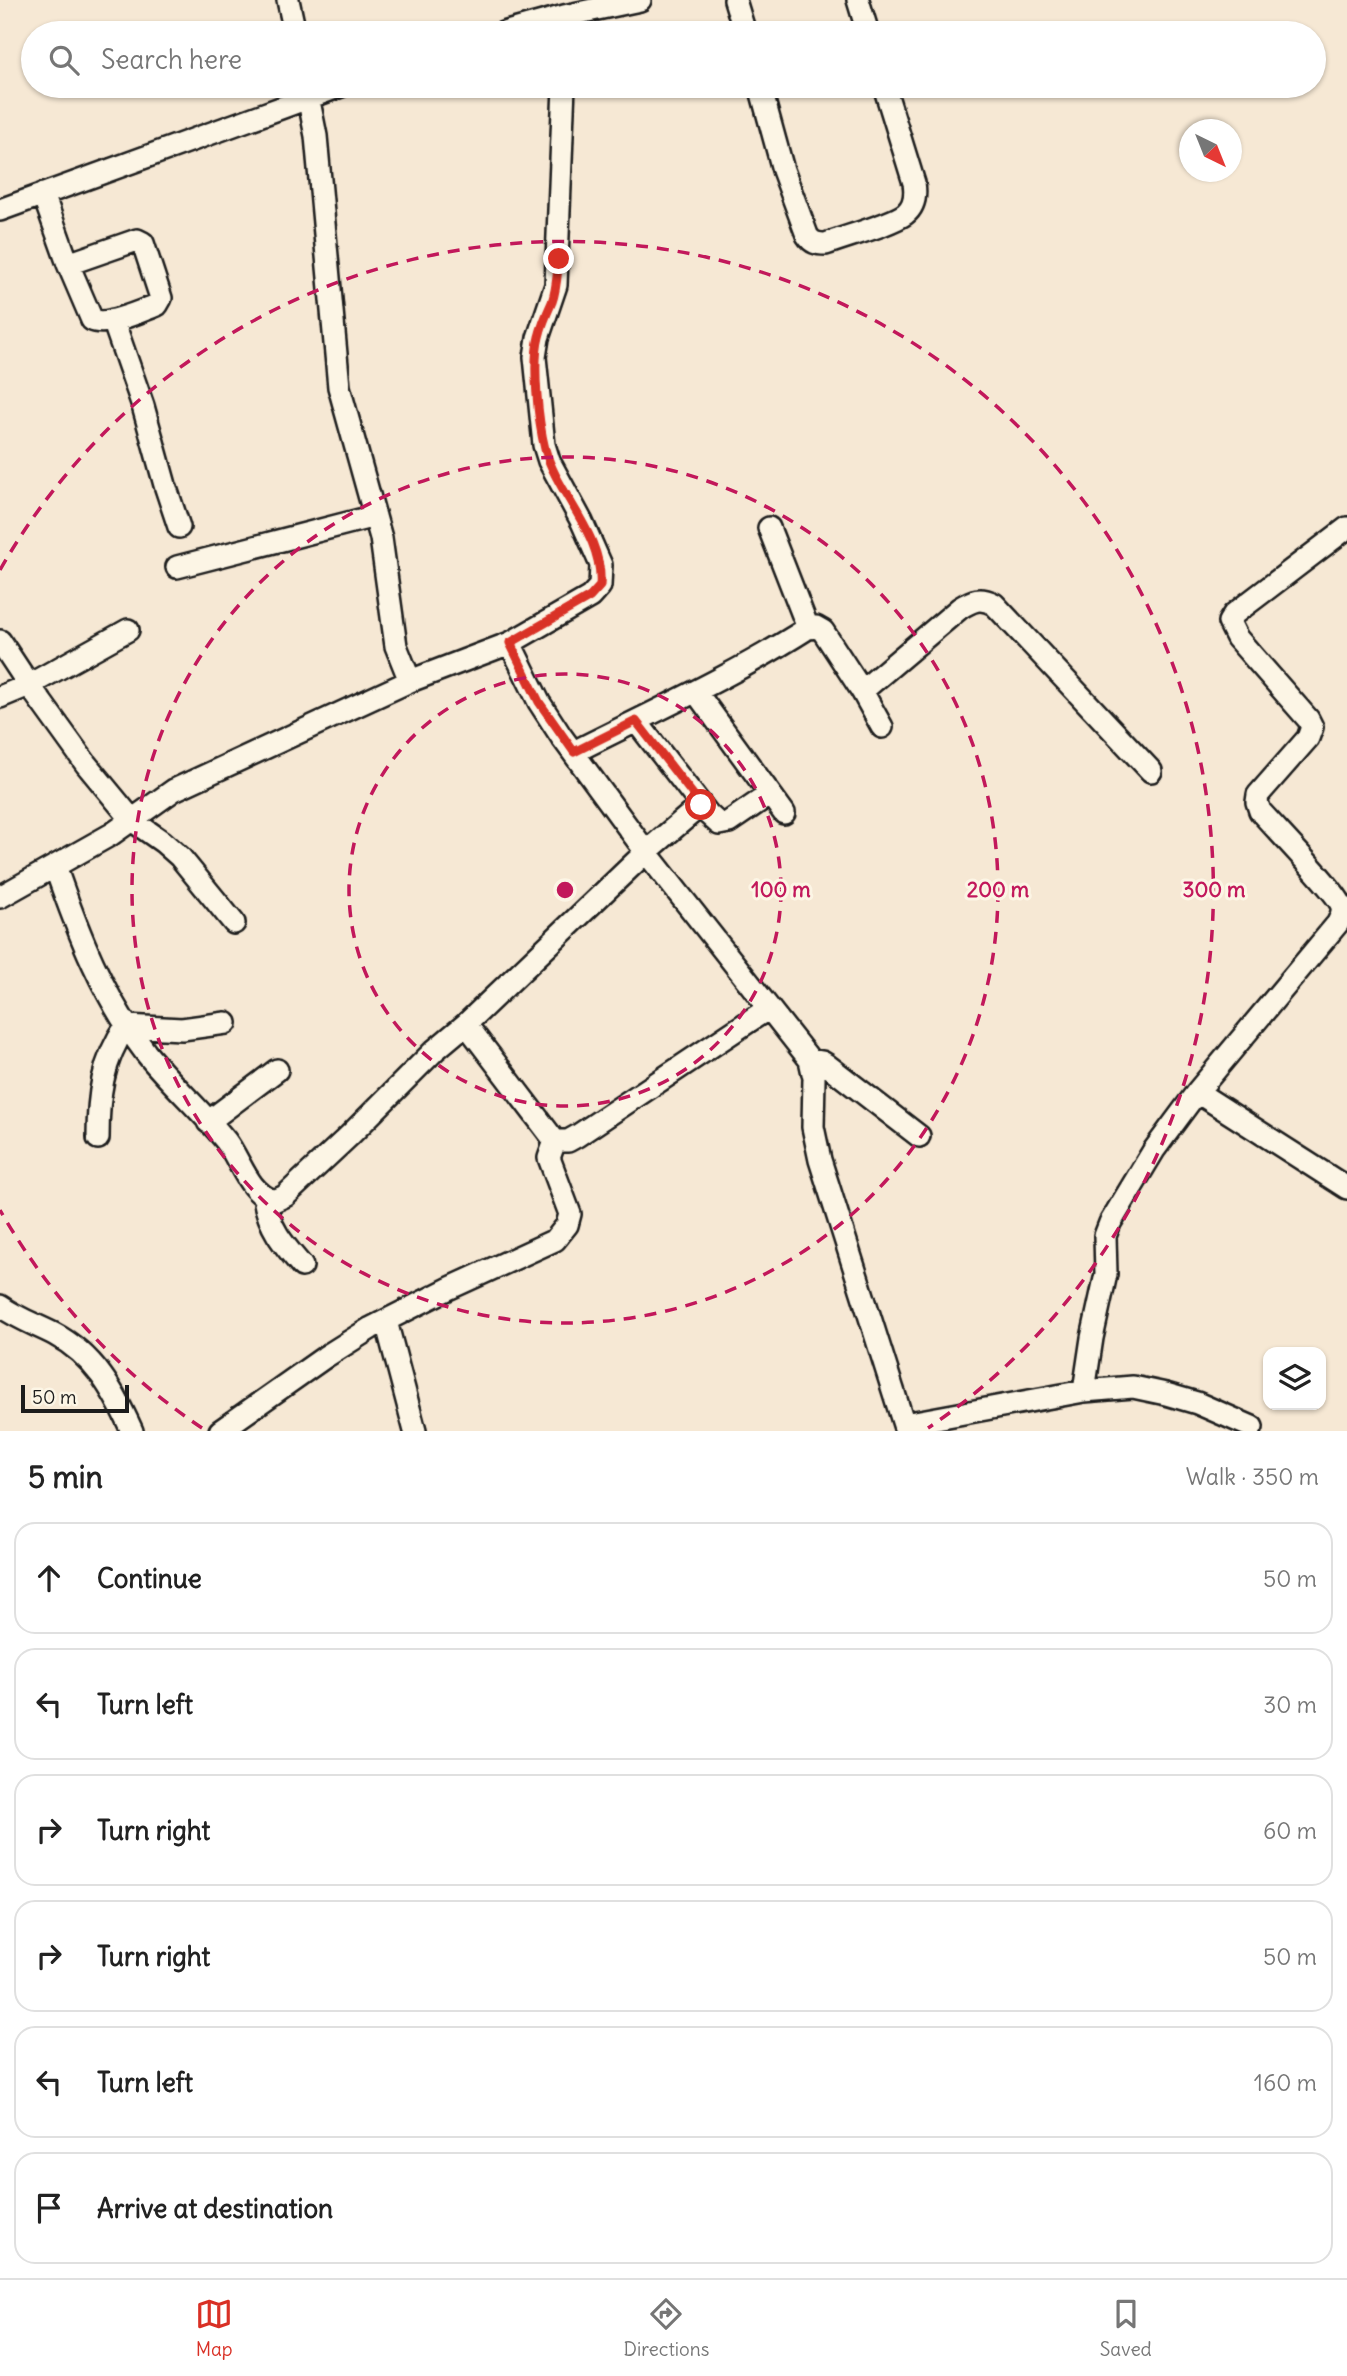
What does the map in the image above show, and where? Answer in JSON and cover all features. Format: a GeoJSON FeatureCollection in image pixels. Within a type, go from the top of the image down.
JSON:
{"type":"FeatureCollection","features":[{"type":"Feature","properties":{"kind":"street"},"geometry":{"type":"LineString","coordinates":[[288,0],[292,21]]}},
{"type":"Feature","properties":{"kind":"street"},"geometry":{"type":"LineString","coordinates":[[546,21],[640,0]]}},
{"type":"Feature","properties":{"kind":"street"},"geometry":{"type":"LineString","coordinates":[[735,0],[741,21]]}},
{"type":"Feature","properties":{"kind":"street"},"geometry":{"type":"LineString","coordinates":[[858,0],[864,21]]}},
{"type":"Feature","properties":{"kind":"street"},"geometry":{"type":"LineString","coordinates":[[0,210],[289,98]]}},
{"type":"Feature","properties":{"kind":"street"},"geometry":{"type":"LineString","coordinates":[[308,98],[316,136],[339,387],[386,564],[396,646],[410,681]]}},
{"type":"Feature","properties":{"kind":"street"},"geometry":{"type":"LineString","coordinates":[[0,897],[133,821],[174,790],[410,681],[510,643],[590,597],[600,586],[601,565],[544,446],[535,357],[538,338],[556,285],[564,98]]}},
{"type":"Feature","properties":{"kind":"street"},"geometry":{"type":"LineString","coordinates":[[763,98],[783,170],[807,235],[811,242],[820,244],[827,244],[903,215],[913,202],[916,194],[914,183],[888,98]]}},
{"type":"Feature","properties":{"kind":"street"},"geometry":{"type":"LineString","coordinates":[[43,194],[68,264],[92,320],[97,323],[113,320],[157,305],[160,298],[143,243],[137,240],[68,264]]}},
{"type":"Feature","properties":{"kind":"street"},"geometry":{"type":"LineString","coordinates":[[113,320],[143,406],[164,485],[179,527]]}},
{"type":"Feature","properties":{"kind":"street"},"geometry":{"type":"LineString","coordinates":[[177,567],[375,516]]}},
{"type":"Feature","properties":{"kind":"street"},"geometry":{"type":"LineString","coordinates":[[769,528],[808,628]]}},
{"type":"Feature","properties":{"kind":"street"},"geometry":{"type":"LineString","coordinates":[[1084,1391],[1106,1275],[1105,1236],[1110,1223],[1154,1150],[1197,1092],[1338,923],[1342,914],[1342,905],[1328,887],[1260,811],[1258,795],[1308,738],[1312,727],[1237,638],[1229,622],[1234,614],[1347,528]]}},
{"type":"Feature","properties":{"kind":"street"},"geometry":{"type":"LineString","coordinates":[[862,691],[960,608],[974,599],[986,600],[994,604],[1151,771]]}},
{"type":"Feature","properties":{"kind":"street"},"geometry":{"type":"LineString","coordinates":[[574,752],[761,658],[808,628],[816,627],[823,631],[882,727]]}},
{"type":"Feature","properties":{"kind":"street"},"geometry":{"type":"LineString","coordinates":[[0,697],[29,685],[128,630]]}},
{"type":"Feature","properties":{"kind":"street"},"geometry":{"type":"LineString","coordinates":[[0,642],[86,764],[133,821],[180,857],[234,923]]}},
{"type":"Feature","properties":{"kind":"street"},"geometry":{"type":"LineString","coordinates":[[510,643],[539,702],[574,752],[646,852],[810,1060],[814,1078],[813,1127],[820,1160],[905,1428],[1084,1391],[1133,1387],[1197,1403],[1252,1427]]}},
{"type":"Feature","properties":{"kind":"street"},"geometry":{"type":"LineString","coordinates":[[696,692],[784,813]]}},
{"type":"Feature","properties":{"kind":"street"},"geometry":{"type":"LineString","coordinates":[[636,721],[719,824],[729,822],[770,794]]}},
{"type":"Feature","properties":{"kind":"street"},"geometry":{"type":"LineString","coordinates":[[55,866],[76,929],[100,981],[126,1026],[166,1077],[226,1141],[255,1189],[264,1198],[274,1202],[285,1196],[435,1050],[467,1024],[646,852],[701,805]]}},
{"type":"Feature","properties":{"kind":"street"},"geometry":{"type":"LineString","coordinates":[[555,1141],[577,1136],[769,1008]]}},
{"type":"Feature","properties":{"kind":"street"},"geometry":{"type":"LineString","coordinates":[[126,1026],[182,1029],[226,1023]]}},
{"type":"Feature","properties":{"kind":"street"},"geometry":{"type":"LineString","coordinates":[[467,1024],[555,1141]]}},
{"type":"Feature","properties":{"kind":"street"},"geometry":{"type":"LineString","coordinates":[[98,1138],[99,1097],[106,1065],[114,1044],[126,1026]]}},
{"type":"Feature","properties":{"kind":"street"},"geometry":{"type":"LineString","coordinates":[[810,1060],[822,1062],[919,1136]]}},
{"type":"Feature","properties":{"kind":"street"},"geometry":{"type":"LineString","coordinates":[[208,1122],[277,1070]]}},
{"type":"Feature","properties":{"kind":"street"},"geometry":{"type":"LineString","coordinates":[[1197,1092],[1347,1188]]}},
{"type":"Feature","properties":{"kind":"street"},"geometry":{"type":"LineString","coordinates":[[220,1431],[325,1357],[386,1321],[555,1240],[562,1234],[570,1214],[549,1158],[555,1141]]}},
{"type":"Feature","properties":{"kind":"street"},"geometry":{"type":"LineString","coordinates":[[264,1198],[267,1216],[277,1237],[302,1266]]}},
{"type":"Feature","properties":{"kind":"street"},"geometry":{"type":"LineString","coordinates":[[0,1306],[56,1335],[82,1353],[107,1382],[132,1431]]}},
{"type":"Feature","properties":{"kind":"street"},"geometry":{"type":"LineString","coordinates":[[386,1321],[415,1431]]}},
{"type":"Feature","properties":{"kind":"route"},"geometry":{"type":"LineString","coordinates":[[559,259],[556,285],[538,338],[535,357],[539,412],[549,461],[582,522],[601,565],[600,586],[590,597],[510,643],[539,702],[574,752],[636,721],[701,805]]}}]}
